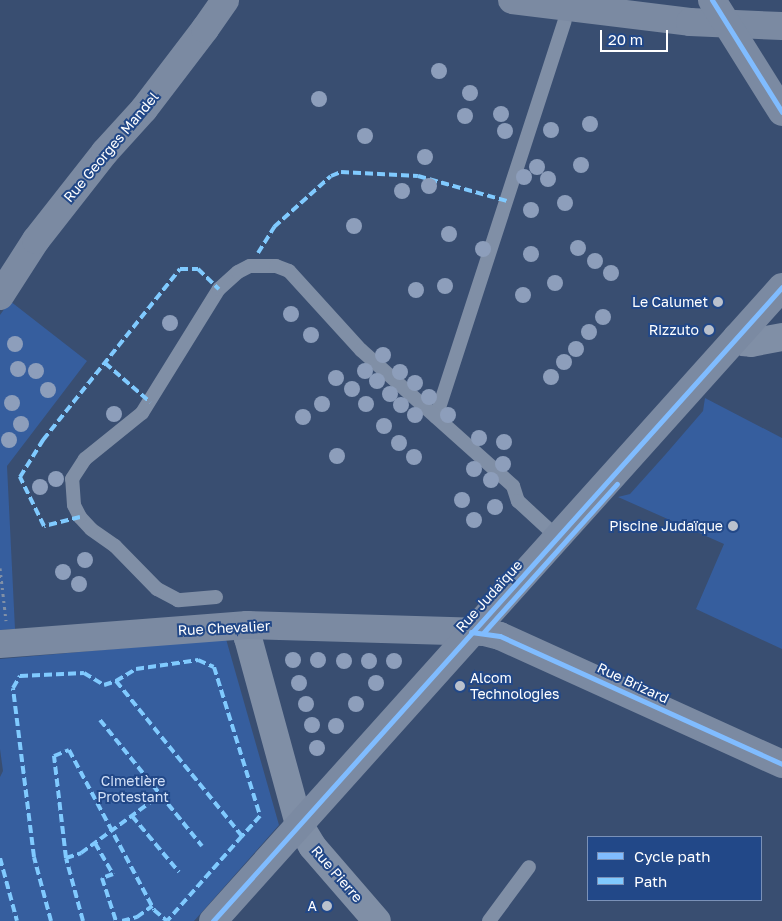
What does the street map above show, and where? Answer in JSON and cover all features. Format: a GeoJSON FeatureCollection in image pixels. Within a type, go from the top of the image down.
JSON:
{"type":"FeatureCollection","features":[{"type":"Feature","properties":{"kind":"street","name":"Rue Georges Mandel"},"geometry":{"type":"LineString","coordinates":[[0,296],[36,240],[105,152],[144,110],[205,30],[225,0]]}},
{"type":"Feature","properties":{"kind":"street"},"geometry":{"type":"LineString","coordinates":[[512,0],[690,22],[782,26]]}},
{"type":"Feature","properties":{"kind":"street"},"geometry":{"type":"LineString","coordinates":[[712,0],[782,112]]}},
{"type":"Feature","properties":{"kind":"street","name":"Rue Judaïque"},"geometry":{"type":"LineString","coordinates":[[220,918],[460,632],[557,537],[782,287]]}},
{"type":"Feature","properties":{"kind":"street"},"geometry":{"type":"LineString","coordinates":[[737,337],[744,342],[751,343],[782,337]]}},
{"type":"Feature","properties":{"kind":"street","name":"Rue Chevalier"},"geometry":{"type":"LineString","coordinates":[[4,637],[247,625],[460,632]]}},
{"type":"Feature","properties":{"kind":"street","name":"Rue Pierre"},"geometry":{"type":"LineString","coordinates":[[247,625],[248,638],[299,824],[312,846],[378,921]]}},
{"type":"Feature","properties":{"kind":"street","name":"Rue Brizard"},"geometry":{"type":"LineString","coordinates":[[460,632],[500,636],[782,764]]}},
{"type":"Feature","properties":{"kind":"lane"},"geometry":{"type":"LineString","coordinates":[[436,417],[565,21]]}},
{"type":"Feature","properties":{"kind":"lane"},"geometry":{"type":"LineString","coordinates":[[216,597],[178,600],[157,589],[115,546],[91,529],[80,517],[74,505],[72,479],[85,458],[142,413],[219,289],[228,279],[250,266],[276,266],[289,271],[361,350],[513,486],[518,501],[557,537]]}},
{"type":"Feature","properties":{"kind":"lane"},"geometry":{"type":"LineString","coordinates":[[489,921],[529,867]]}},
{"type":"Feature","properties":{"kind":"path"},"geometry":{"type":"LineString","coordinates":[[0,568],[4,637]]}},
{"type":"Feature","properties":{"kind":"green space"},"geometry":{"type":"Polygon","coordinates":[[[10,301],[87,361],[7,466],[15,629],[0,630],[0,315],[10,301]]]}},
{"type":"Feature","properties":{"kind":"green space","name":"Piscine Judaïque"},"geometry":{"type":"Polygon","coordinates":[[[705,398],[782,438],[782,649],[696,609],[724,544],[618,497],[630,494],[665,455],[703,411],[705,398]]]}},
{"type":"Feature","properties":{"kind":"green space","name":"Cimetière Protestant"},"geometry":{"type":"Polygon","coordinates":[[[226,639],[279,825],[194,921],[0,921],[0,777],[3,771],[0,749],[0,659],[226,639]]]}},
{"type":"Feature","properties":{"kind":"marked path"},"geometry":{"type":"LineString","coordinates":[[258,253],[274,227],[331,176],[341,172],[418,176],[507,201]]}},
{"type":"Feature","properties":{"kind":"marked path"},"geometry":{"type":"LineString","coordinates":[[80,517],[44,526],[20,477],[43,440],[180,269],[198,269],[219,289]]}},
{"type":"Feature","properties":{"kind":"marked path"},"geometry":{"type":"LineString","coordinates":[[105,363],[150,402]]}},
{"type":"Feature","properties":{"kind":"marked path"},"geometry":{"type":"LineString","coordinates":[[51,921],[34,857],[13,688],[20,676],[84,673],[104,685],[116,681],[136,669],[198,660],[214,667],[260,816],[242,836]]}},
{"type":"Feature","properties":{"kind":"marked path"},"geometry":{"type":"LineString","coordinates":[[116,681],[242,836],[167,921]]}},
{"type":"Feature","properties":{"kind":"marked path"},"geometry":{"type":"LineString","coordinates":[[100,720],[202,846]]}},
{"type":"Feature","properties":{"kind":"marked path"},"geometry":{"type":"LineString","coordinates":[[83,921],[66,858],[54,756],[69,750],[154,910],[167,921]]}},
{"type":"Feature","properties":{"kind":"marked path"},"geometry":{"type":"LineString","coordinates":[[66,858],[81,853],[159,796]]}},
{"type":"Feature","properties":{"kind":"marked path"},"geometry":{"type":"LineString","coordinates":[[132,816],[179,872]]}},
{"type":"Feature","properties":{"kind":"marked path"},"geometry":{"type":"LineString","coordinates":[[95,843],[113,874],[102,878],[116,921]]}},
{"type":"Feature","properties":{"kind":"marked path"},"geometry":{"type":"LineString","coordinates":[[0,858],[17,921]]}},
{"type":"Feature","properties":{"kind":"marked path"},"geometry":{"type":"LineString","coordinates":[[122,921],[137,917],[152,906]]}},
{"type":"Feature","properties":{"kind":"cycle path"},"geometry":{"type":"LineString","coordinates":[[712,0],[782,112]]}},
{"type":"Feature","properties":{"kind":"cycle path"},"geometry":{"type":"LineString","coordinates":[[213,921],[782,287]]}},
{"type":"Feature","properties":{"kind":"cycle path"},"geometry":{"type":"LineString","coordinates":[[484,632],[617,484]]}},
{"type":"Feature","properties":{"kind":"cycle path"},"geometry":{"type":"LineString","coordinates":[[471,632],[500,636],[782,764]]}},
{"type":"Feature","properties":{"kind":"place","name":"Le Calumet"},"geometry":{"type":"Point","coordinates":[718,302]}},
{"type":"Feature","properties":{"kind":"place","name":"Rizzuto"},"geometry":{"type":"Point","coordinates":[709,330]}},
{"type":"Feature","properties":{"kind":"place","name":"Piscine Judaïque"},"geometry":{"type":"Point","coordinates":[733,526]}},
{"type":"Feature","properties":{"kind":"place","name":"Alcom Technologies"},"geometry":{"type":"Point","coordinates":[460,686]}},
{"type":"Feature","properties":{"kind":"place","name":"A"},"geometry":{"type":"Point","coordinates":[327,906]}}]}
